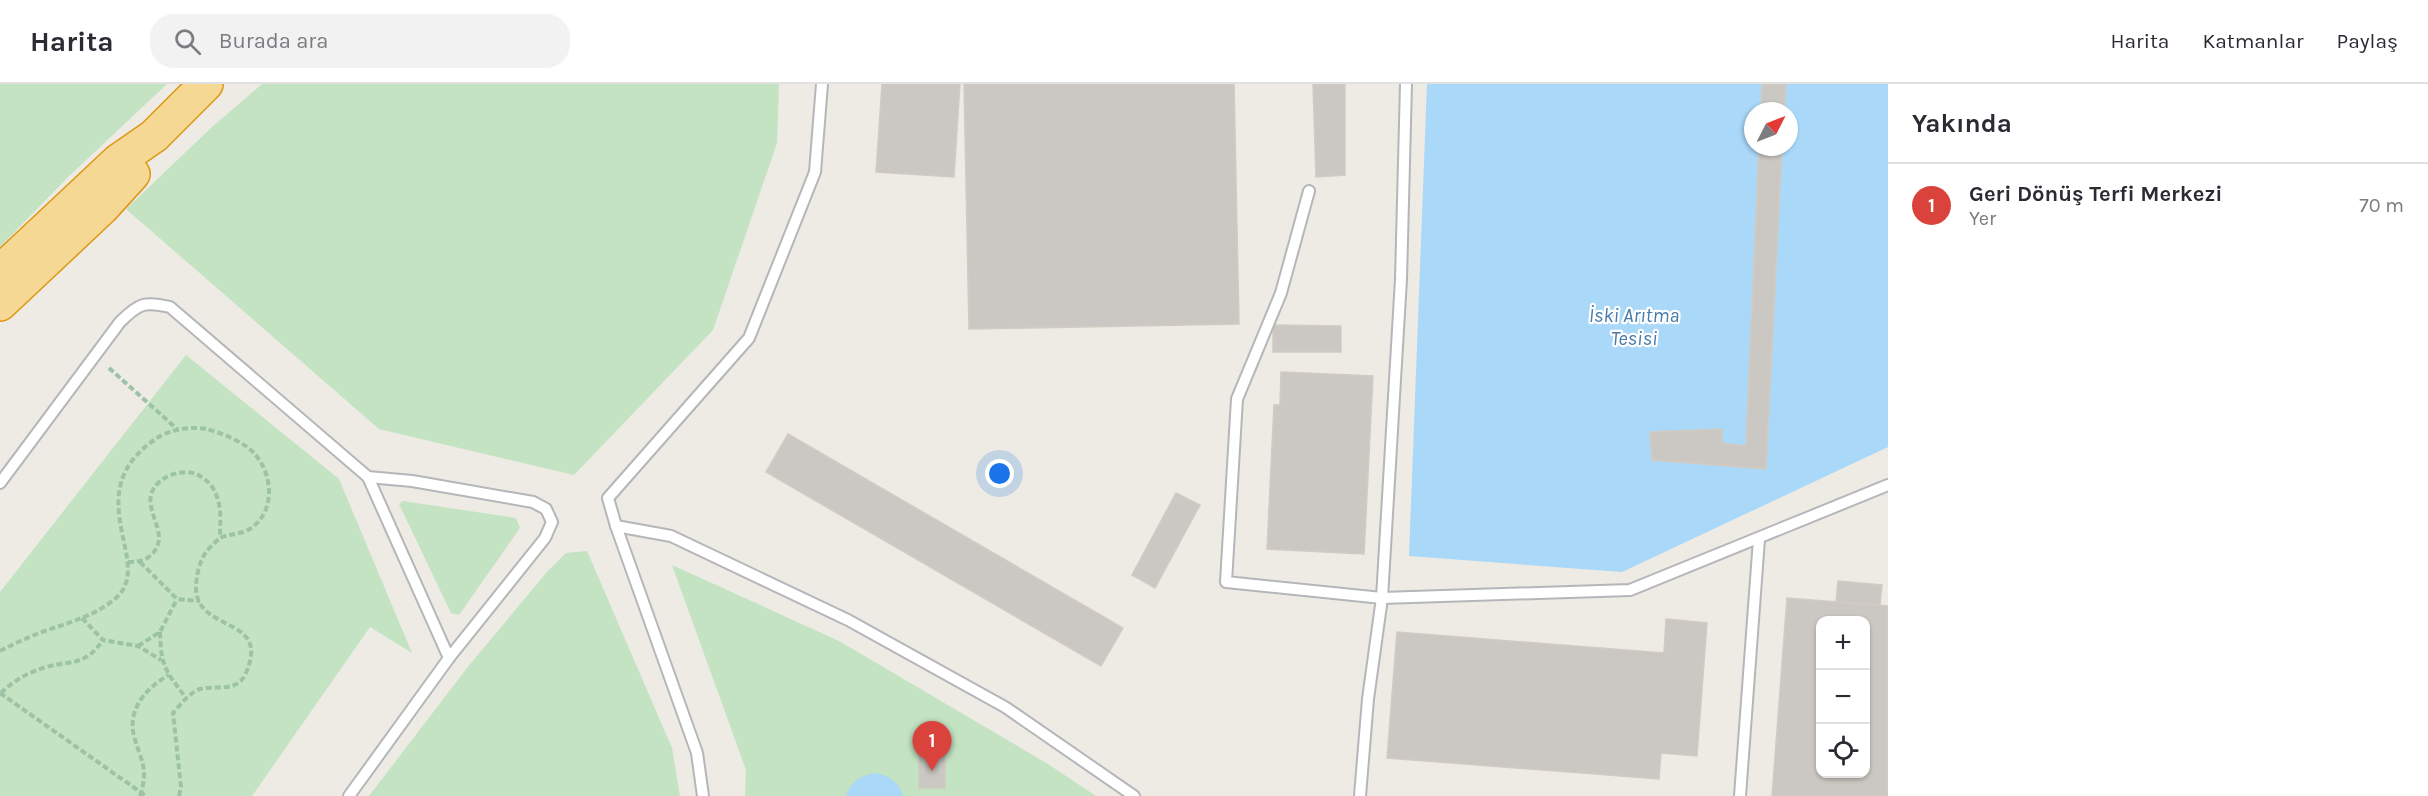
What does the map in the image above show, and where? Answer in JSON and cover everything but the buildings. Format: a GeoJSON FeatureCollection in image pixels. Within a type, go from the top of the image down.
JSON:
{"type":"FeatureCollection","features":[{"type":"Feature","properties":{"kind":"highway"},"geometry":{"type":"LineString","coordinates":[[0,272],[118,161],[154,136],[206,84]]}},
{"type":"Feature","properties":{"kind":"highway"},"geometry":{"type":"LineString","coordinates":[[0,304],[102,208],[133,174],[154,136]]}},
{"type":"Feature","properties":{"kind":"lane"},"geometry":{"type":"LineString","coordinates":[[703,796],[697,753],[608,498],[749,338],[814,172],[822,84]]}},
{"type":"Feature","properties":{"kind":"lane"},"geometry":{"type":"LineString","coordinates":[[1360,796],[1368,699],[1382,598],[1401,279],[1406,84]]}},
{"type":"Feature","properties":{"kind":"lane"},"geometry":{"type":"LineString","coordinates":[[1309,191],[1281,292],[1237,399],[1226,582],[1382,598],[1630,590],[1888,485]]}},
{"type":"Feature","properties":{"kind":"lane"},"geometry":{"type":"LineString","coordinates":[[0,483],[120,322],[143,303],[170,307],[368,477],[449,658]]}},
{"type":"Feature","properties":{"kind":"lane"},"geometry":{"type":"LineString","coordinates":[[349,796],[449,658],[545,538],[552,522],[546,510],[533,502],[412,481],[368,477]]}},
{"type":"Feature","properties":{"kind":"lane"},"geometry":{"type":"LineString","coordinates":[[616,526],[671,536],[848,620],[1005,707],[1134,796]]}},
{"type":"Feature","properties":{"kind":"lane"},"geometry":{"type":"LineString","coordinates":[[1740,796],[1759,539]]}},
{"type":"Feature","properties":{"kind":"path"},"geometry":{"type":"LineString","coordinates":[[95,356],[177,429]]}},
{"type":"Feature","properties":{"kind":"path"},"geometry":{"type":"LineString","coordinates":[[0,651],[38,633],[104,608],[120,594],[127,579],[128,562],[117,510],[119,488],[136,454],[155,438],[177,429],[206,429],[236,441],[254,452],[267,474],[270,494],[265,513],[253,526],[241,533],[220,538],[206,552],[200,561],[196,591],[200,601],[216,620],[246,635],[252,648],[244,678],[230,687],[199,689],[173,713],[181,787],[179,796]]}},
{"type":"Feature","properties":{"kind":"path"},"geometry":{"type":"LineString","coordinates":[[128,562],[146,560],[157,549],[159,537],[150,511],[150,496],[154,485],[168,476],[182,472],[194,472],[207,480],[215,491],[220,505],[220,538]]}},
{"type":"Feature","properties":{"kind":"path"},"geometry":{"type":"LineString","coordinates":[[140,562],[177,599],[200,601]]}},
{"type":"Feature","properties":{"kind":"path"},"geometry":{"type":"LineString","coordinates":[[177,599],[160,632],[161,660],[186,699]]}},
{"type":"Feature","properties":{"kind":"path"},"geometry":{"type":"LineString","coordinates":[[82,618],[103,640],[138,646],[161,660]]}},
{"type":"Feature","properties":{"kind":"path"},"geometry":{"type":"LineString","coordinates":[[138,646],[160,632]]}},
{"type":"Feature","properties":{"kind":"path"},"geometry":{"type":"LineString","coordinates":[[103,640],[94,653],[84,659],[72,664],[47,667],[30,673],[0,694],[142,795],[145,778],[142,756],[134,736],[132,723],[137,705],[147,690],[169,675]]}},
{"type":"Feature","properties":{"kind":"green space"},"geometry":{"type":"Polygon","coordinates":[[[0,84],[167,84],[68,177],[0,247],[0,84]]]}},
{"type":"Feature","properties":{"kind":"green space"},"geometry":{"type":"Polygon","coordinates":[[[262,84],[779,84],[777,143],[713,330],[574,475],[379,429],[126,209],[212,127],[262,84]]]}},
{"type":"Feature","properties":{"kind":"green space"},"geometry":{"type":"Polygon","coordinates":[[[186,355],[339,479],[412,653],[370,627],[252,796],[0,796],[0,592],[186,355]]]}},
{"type":"Feature","properties":{"kind":"green space"},"geometry":{"type":"Polygon","coordinates":[[[403,501],[516,518],[520,528],[459,615],[451,613],[399,504],[403,501]]]}},
{"type":"Feature","properties":{"kind":"green space"},"geometry":{"type":"Polygon","coordinates":[[[587,551],[672,748],[680,796],[369,796],[467,668],[547,572],[566,553],[587,551]]]}},
{"type":"Feature","properties":{"kind":"green space"},"geometry":{"type":"Polygon","coordinates":[[[672,565],[839,641],[1048,764],[1096,796],[745,796],[746,770],[672,565]]]}},
{"type":"Feature","properties":{"kind":"water","name":"İski Arıtma Tesisi"},"geometry":{"type":"Polygon","coordinates":[[[1427,84],[1888,84],[1888,447],[1622,572],[1409,556],[1427,84]]]}},
{"type":"Feature","properties":{"kind":"water"},"geometry":{"type":"Polygon","coordinates":[[[874,773],[892,780],[903,796],[846,796],[856,780],[874,773]]]}},
{"type":"Feature","properties":{"kind":"place","name":"Geri Dönüş Terfi Merkezi"},"geometry":{"type":"Point","coordinates":[932,771]}}]}
